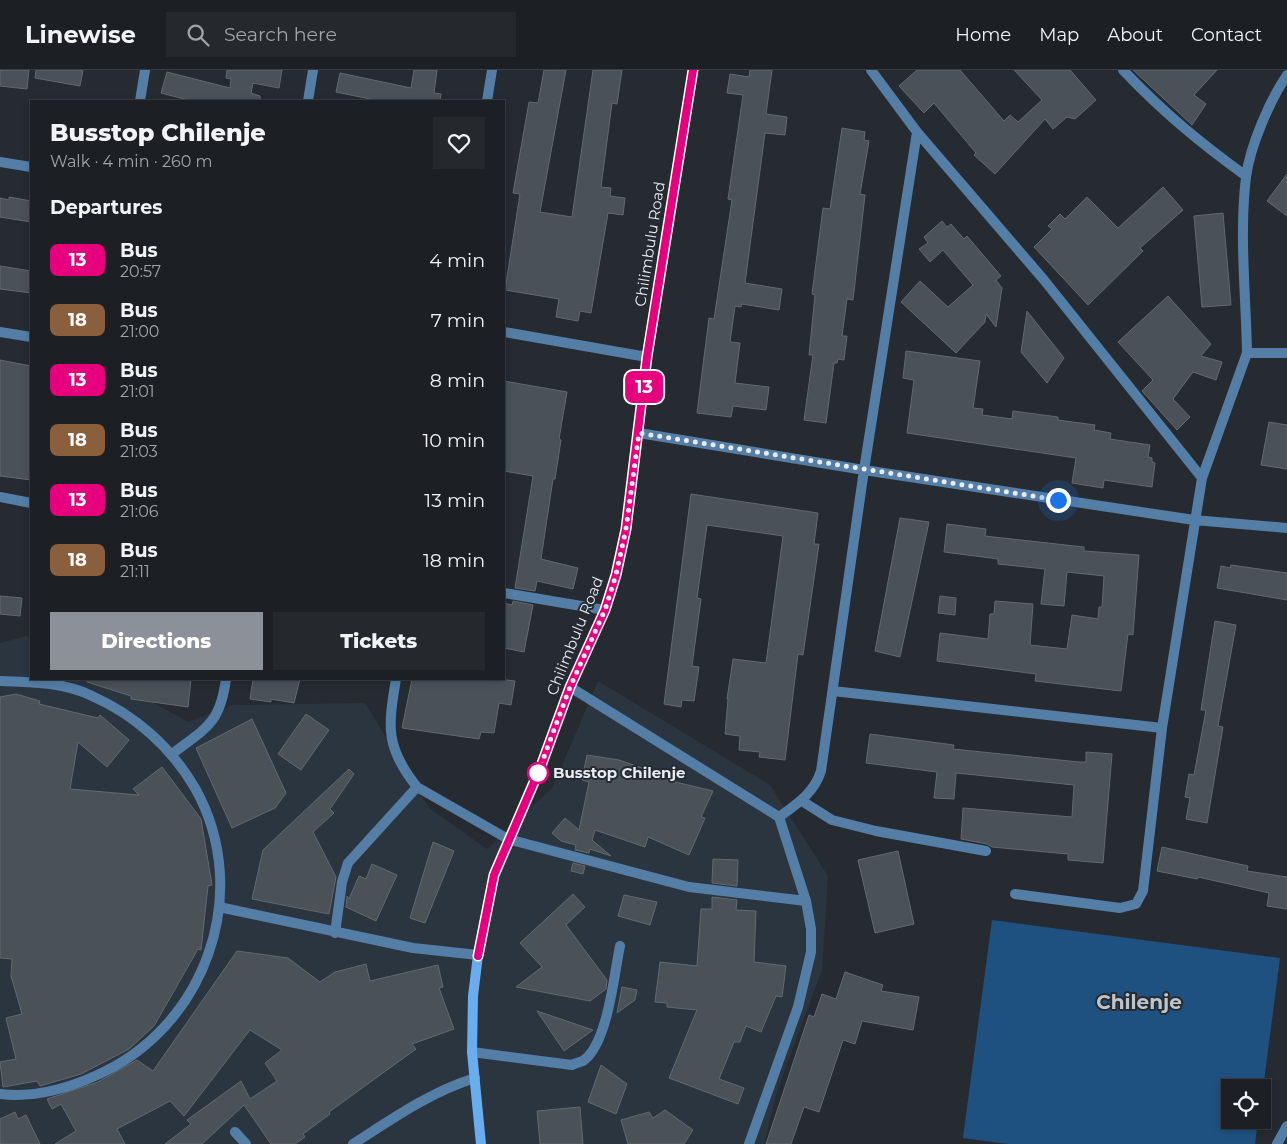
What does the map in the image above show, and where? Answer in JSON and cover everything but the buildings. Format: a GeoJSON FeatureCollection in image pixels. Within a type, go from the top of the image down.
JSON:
{"type":"FeatureCollection","features":[{"type":"Feature","properties":{"kind":"main road","name":"Chilimbulu Road"},"geometry":{"type":"LineString","coordinates":[[482,1144],[472,1052],[473,996],[478,956],[494,875],[541,766],[570,687],[605,610],[626,529],[647,357],[694,70]]}},
{"type":"Feature","properties":{"kind":"street"},"geometry":{"type":"LineString","coordinates":[[140,100],[145,70]]}},
{"type":"Feature","properties":{"kind":"street"},"geometry":{"type":"LineString","coordinates":[[308,100],[313,70]]}},
{"type":"Feature","properties":{"kind":"street"},"geometry":{"type":"LineString","coordinates":[[487,100],[492,70]]}},
{"type":"Feature","properties":{"kind":"street"},"geometry":{"type":"LineString","coordinates":[[871,70],[917,132],[1044,280],[1202,478]]}},
{"type":"Feature","properties":{"kind":"street"},"geometry":{"type":"LineString","coordinates":[[1123,70],[1153,102],[1192,137],[1246,176]]}},
{"type":"Feature","properties":{"kind":"street"},"geometry":{"type":"LineString","coordinates":[[1015,894],[1120,908],[1136,904],[1143,891],[1162,728],[1202,478],[1247,353],[1244,229],[1246,176],[1260,128],[1287,74]]}},
{"type":"Feature","properties":{"kind":"street"},"geometry":{"type":"LineString","coordinates":[[780,817],[802,801],[817,784],[819,778],[864,470],[917,132]]}},
{"type":"Feature","properties":{"kind":"street"},"geometry":{"type":"LineString","coordinates":[[0,162],[30,167]]}},
{"type":"Feature","properties":{"kind":"street"},"geometry":{"type":"LineString","coordinates":[[0,332],[30,337]]}},
{"type":"Feature","properties":{"kind":"street"},"geometry":{"type":"LineString","coordinates":[[505,332],[647,357]]}},
{"type":"Feature","properties":{"kind":"street"},"geometry":{"type":"LineString","coordinates":[[1247,353],[1287,353]]}},
{"type":"Feature","properties":{"kind":"street"},"geometry":{"type":"LineString","coordinates":[[639,433],[864,470],[1194,520],[1287,528]]}},
{"type":"Feature","properties":{"kind":"street"},"geometry":{"type":"LineString","coordinates":[[0,497],[30,503]]}},
{"type":"Feature","properties":{"kind":"street"},"geometry":{"type":"LineString","coordinates":[[505,593],[605,610]]}},
{"type":"Feature","properties":{"kind":"street"},"geometry":{"type":"LineString","coordinates":[[0,681],[42,680],[91,695],[135,720],[172,754],[195,788],[211,826],[219,866],[219,907],[213,942],[201,974],[183,1005],[161,1032],[137,1054],[76,1084],[39,1094],[0,1094]]}},
{"type":"Feature","properties":{"kind":"street"},"geometry":{"type":"LineString","coordinates":[[172,754],[211,724],[218,714],[226,680]]}},
{"type":"Feature","properties":{"kind":"street"},"geometry":{"type":"LineString","coordinates":[[396,680],[389,721],[393,748],[408,776],[417,788],[508,839],[689,887],[806,901]]}},
{"type":"Feature","properties":{"kind":"street"},"geometry":{"type":"LineString","coordinates":[[570,687],[780,817],[806,901],[811,929],[811,952],[798,1007],[748,1144]]}},
{"type":"Feature","properties":{"kind":"street"},"geometry":{"type":"LineString","coordinates":[[833,691],[1162,728]]}},
{"type":"Feature","properties":{"kind":"street"},"geometry":{"type":"LineString","coordinates":[[335,933],[342,882],[348,863],[417,788]]}},
{"type":"Feature","properties":{"kind":"street"},"geometry":{"type":"LineString","coordinates":[[802,801],[832,820],[876,831],[986,851]]}},
{"type":"Feature","properties":{"kind":"street"},"geometry":{"type":"LineString","coordinates":[[219,907],[413,948],[478,956]]}},
{"type":"Feature","properties":{"kind":"street"},"geometry":{"type":"LineString","coordinates":[[472,1052],[572,1065],[583,1060],[591,1051],[605,1026],[620,946]]}},
{"type":"Feature","properties":{"kind":"street"},"geometry":{"type":"LineString","coordinates":[[353,1144],[426,1098],[475,1078]]}},
{"type":"Feature","properties":{"kind":"street"},"geometry":{"type":"LineString","coordinates":[[1277,1144],[1287,1126]]}},
{"type":"Feature","properties":{"kind":"street"},"geometry":{"type":"LineString","coordinates":[[235,1132],[246,1144]]}},
{"type":"Feature","properties":{"kind":"shaded area"},"geometry":{"type":"Polygon","coordinates":[[[27,636],[30,638],[30,680],[113,680],[188,722],[233,705],[365,703],[429,808],[487,849],[553,787],[598,681],[770,785],[828,876],[822,970],[778,1088],[764,1144],[0,1144],[0,643],[27,636]]]}},
{"type":"Feature","properties":{"kind":"shaded area"},"geometry":{"type":"Polygon","coordinates":[[[992,920],[1280,958],[1264,1079],[1221,1079],[1221,1129],[1257,1129],[1255,1144],[1008,1144],[963,1138],[992,920]]]}},
{"type":"Feature","properties":{"kind":"bus line","name":"13"},"geometry":{"type":"LineString","coordinates":[[478,956],[494,875],[541,766],[570,687],[605,610],[616,575],[626,529],[647,357],[693,70]]}},
{"type":"Feature","properties":{"kind":"place","name":"Busstop Chilenje"},"geometry":{"type":"Point","coordinates":[538,773]}},
{"type":"Feature","properties":{"kind":"district","name":"Chilenje"},"geometry":{"type":"Point","coordinates":[1139,1002]}},
{"type":"Feature","properties":{"kind":"route"},"geometry":{"type":"LineString","coordinates":[[538,773],[570,687],[605,610],[616,575],[626,529],[639,433],[1058,500]]}}]}
